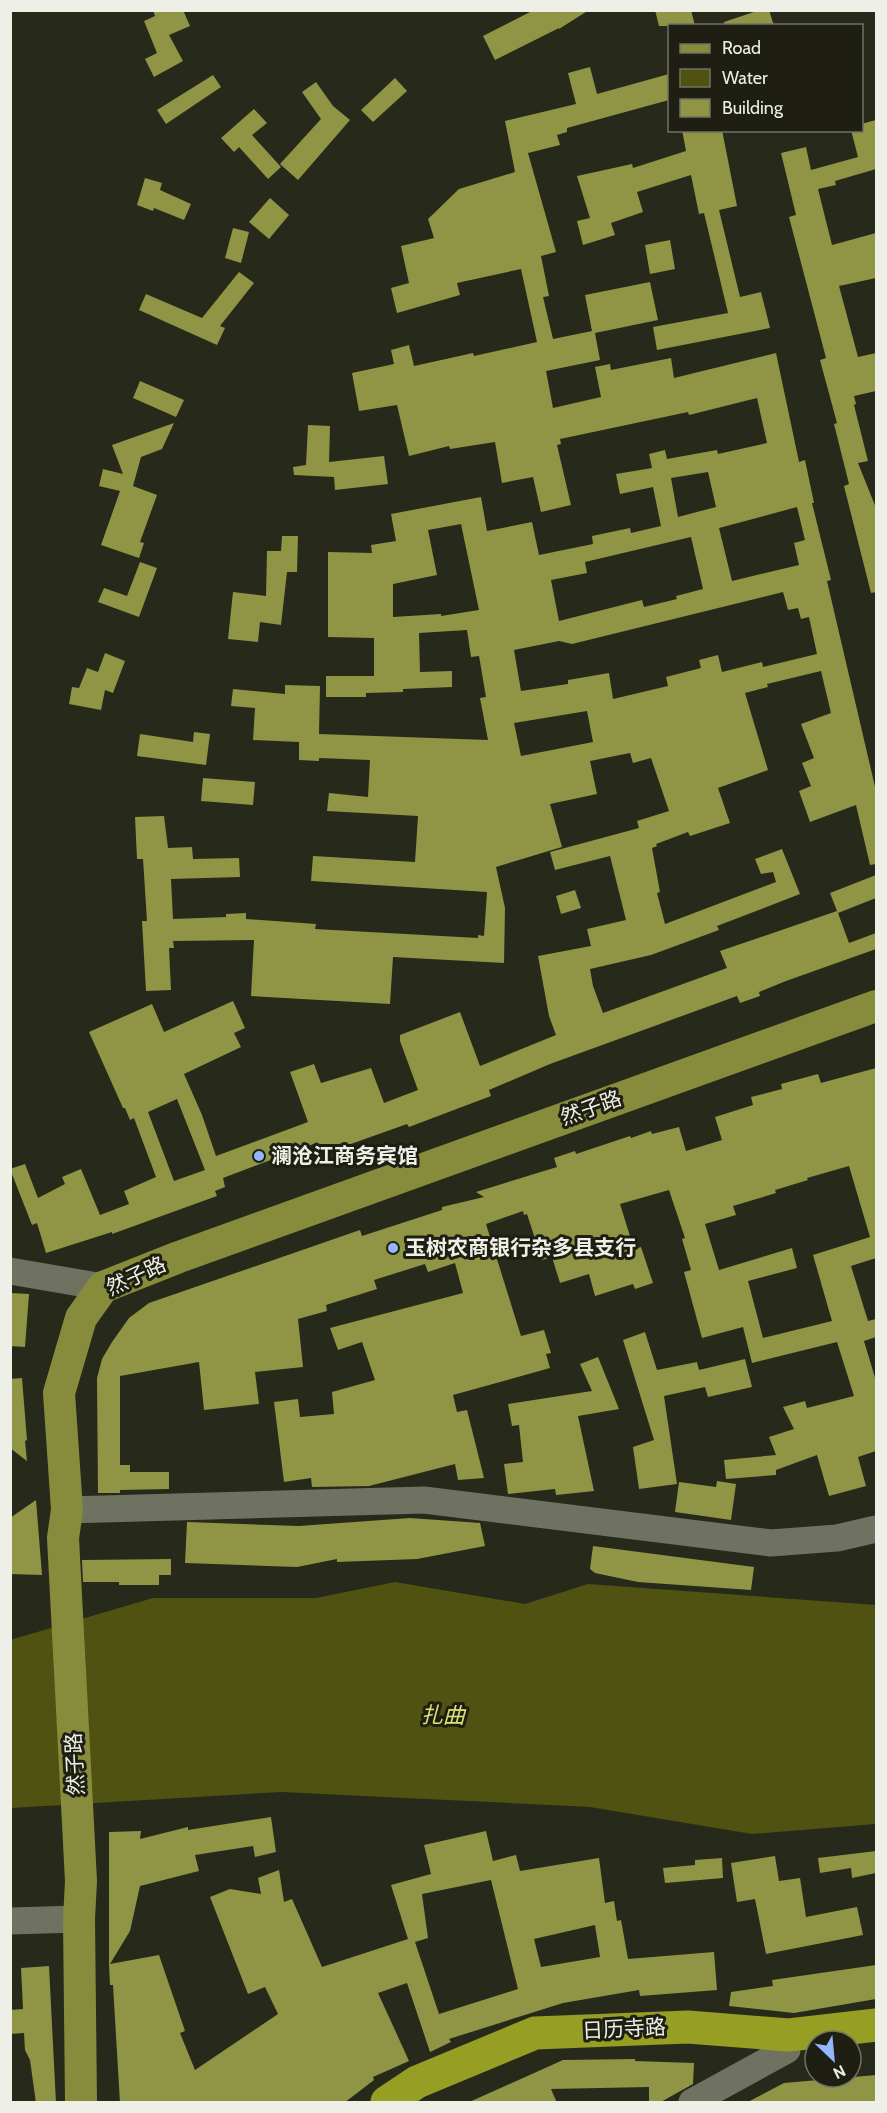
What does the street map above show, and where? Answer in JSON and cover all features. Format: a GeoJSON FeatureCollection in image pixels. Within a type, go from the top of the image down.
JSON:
{"type":"FeatureCollection","features":[{"type":"Feature","properties":{"kind":"highway","name":"日历寺路"},"geometry":{"type":"LineString","coordinates":[[387,2103],[417,2082],[535,2034],[688,2027],[789,2035],[876,2025]]}},
{"type":"Feature","properties":{"kind":"highway","name":"日历寺路"},"geometry":{"type":"LineString","coordinates":[[420,2103],[538,2046],[690,2045],[801,2048]]}},
{"type":"Feature","properties":{"kind":"main road","name":"然子路"},"geometry":{"type":"LineString","coordinates":[[81,2103],[79,1919],[81,1881],[59,1393],[81,1318],[103,1287],[179,1257],[876,1006]]}},
{"type":"Feature","properties":{"kind":"street"},"geometry":{"type":"LineString","coordinates":[[10,1271],[103,1287]]}},
{"type":"Feature","properties":{"kind":"street"},"geometry":{"type":"LineString","coordinates":[[65,1524],[424,1500],[771,1543],[837,1538],[876,1529]]}},
{"type":"Feature","properties":{"kind":"street"},"geometry":{"type":"LineString","coordinates":[[10,1921],[79,1919]]}},
{"type":"Feature","properties":{"kind":"street"},"geometry":{"type":"LineString","coordinates":[[692,2103],[801,2048]]}},
{"type":"Feature","properties":{"kind":"water","name":"扎曲"},"geometry":{"type":"Polygon","coordinates":[[[395,1582],[525,1604],[588,1584],[876,1605],[876,1824],[752,1834],[590,1807],[281,1792],[11,1808],[10,1640],[153,1598],[316,1598],[395,1582]]]}},
{"type":"Feature","properties":{"kind":"building"},"geometry":{"type":"Polygon","coordinates":[[[153,10],[183,10],[190,26],[169,35],[183,61],[154,77],[145,59],[157,53],[144,21],[155,16],[153,10]]]}},
{"type":"Feature","properties":{"kind":"building"},"geometry":{"type":"Polygon","coordinates":[[[534,10],[589,10],[559,29],[495,60],[483,36],[534,10]]]}},
{"type":"Feature","properties":{"kind":"building"},"geometry":{"type":"Polygon","coordinates":[[[655,10],[691,10],[694,24],[659,26],[655,10]]]}},
{"type":"Feature","properties":{"kind":"building"},"geometry":{"type":"Polygon","coordinates":[[[760,10],[769,10],[773,24],[724,24],[724,22],[760,10]]]}},
{"type":"Feature","properties":{"kind":"building"},"geometry":{"type":"Polygon","coordinates":[[[590,67],[597,94],[668,74],[668,100],[567,128],[567,132],[557,135],[560,145],[528,153],[556,252],[541,256],[549,296],[543,297],[553,339],[592,331],[585,295],[650,282],[658,320],[595,333],[600,360],[546,371],[553,408],[601,397],[595,367],[610,364],[611,370],[671,358],[674,378],[776,353],[799,462],[805,460],[814,503],[812,503],[831,580],[827,581],[876,791],[876,864],[870,865],[856,805],[810,822],[799,791],[811,786],[802,763],[814,758],[801,724],[831,713],[821,671],[767,684],[768,687],[745,693],[768,770],[718,788],[730,823],[690,836],[688,832],[656,844],[657,846],[652,848],[660,892],[657,893],[665,924],[776,882],[773,872],[761,874],[755,859],[782,849],[800,894],[717,926],[719,930],[651,955],[590,969],[593,986],[603,1013],[727,968],[720,951],[837,911],[830,893],[876,875],[876,898],[838,913],[849,943],[876,933],[876,949],[786,981],[759,992],[760,996],[740,1003],[737,996],[550,1064],[489,1090],[491,1096],[409,1127],[407,1124],[320,1155],[316,1143],[223,1178],[225,1187],[215,1191],[217,1196],[112,1234],[112,1232],[46,1253],[37,1223],[32,1225],[10,1169],[25,1164],[38,1198],[65,1184],[62,1177],[81,1169],[100,1215],[129,1204],[124,1191],[156,1177],[134,1118],[130,1120],[123,1108],[89,1032],[152,1004],[164,1032],[233,1001],[245,1028],[234,1033],[241,1047],[184,1074],[202,1115],[216,1156],[308,1122],[290,1072],[314,1064],[321,1083],[371,1068],[384,1103],[418,1090],[400,1041],[400,1035],[460,1012],[480,1066],[556,1035],[549,1016],[538,956],[591,946],[587,929],[626,920],[610,856],[555,870],[550,852],[639,828],[637,821],[669,811],[651,758],[633,763],[630,753],[590,761],[597,794],[550,804],[562,847],[496,867],[505,908],[504,963],[393,957],[390,1004],[251,996],[254,940],[173,941],[174,948],[169,948],[171,990],[146,991],[142,921],[147,921],[143,859],[137,859],[135,817],[164,816],[168,848],[192,847],[193,859],[239,858],[240,877],[171,879],[173,919],[226,917],[226,914],[246,913],[246,919],[316,924],[315,929],[478,938],[478,935],[484,936],[487,892],[311,881],[313,856],[415,862],[418,816],[327,811],[329,793],[368,797],[370,760],[319,758],[319,761],[299,760],[299,742],[253,740],[255,708],[231,706],[233,689],[285,694],[285,685],[320,686],[319,734],[488,740],[480,698],[486,697],[479,656],[471,657],[467,630],[419,633],[420,672],[452,671],[452,687],[366,693],[366,697],[326,697],[326,676],[374,676],[374,638],[328,637],[328,552],[372,553],[371,545],[396,541],[391,514],[481,497],[487,531],[532,522],[539,555],[593,544],[592,536],[630,528],[631,533],[661,526],[653,487],[620,494],[616,474],[652,468],[649,454],[665,450],[667,459],[717,450],[718,454],[767,443],[757,398],[689,415],[688,412],[560,439],[561,444],[557,445],[571,505],[541,512],[533,477],[502,483],[495,442],[450,449],[449,446],[409,456],[397,405],[359,411],[352,373],[394,364],[391,350],[409,345],[414,366],[537,342],[521,269],[457,283],[460,295],[397,313],[391,288],[409,283],[401,246],[434,238],[428,219],[459,189],[515,172],[505,121],[576,104],[568,73],[590,67]],[[708,472],[671,478],[678,517],[716,507],[708,472]],[[797,507],[719,528],[732,581],[799,565],[794,543],[805,540],[797,507]],[[461,524],[428,530],[437,575],[393,584],[393,617],[441,614],[441,616],[479,610],[461,524]],[[691,537],[585,562],[587,573],[551,580],[559,621],[642,600],[644,607],[677,599],[676,596],[703,589],[691,537]],[[783,592],[572,644],[559,641],[514,650],[521,691],[568,684],[568,680],[609,673],[613,699],[668,686],[666,677],[701,668],[699,660],[718,655],[722,672],[762,662],[763,667],[817,654],[809,617],[801,619],[798,608],[788,610],[783,592]],[[587,711],[514,723],[521,756],[593,742],[587,711]],[[177,1099],[148,1112],[174,1181],[205,1170],[177,1099]]]}},
{"type":"Feature","properties":{"kind":"building"},"geometry":{"type":"Polygon","coordinates":[[[213,75],[221,87],[166,124],[157,110],[213,75]]]}},
{"type":"Feature","properties":{"kind":"building"},"geometry":{"type":"Polygon","coordinates":[[[395,78],[407,91],[373,122],[361,110],[395,78]]]}},
{"type":"Feature","properties":{"kind":"building"},"geometry":{"type":"Polygon","coordinates":[[[316,82],[333,106],[350,120],[298,180],[280,164],[321,119],[302,92],[316,82]]]}},
{"type":"Feature","properties":{"kind":"building"},"geometry":{"type":"Polygon","coordinates":[[[254,109],[267,123],[252,135],[281,167],[268,179],[239,147],[234,152],[221,138],[254,109]]]}},
{"type":"Feature","properties":{"kind":"building"},"geometry":{"type":"Polygon","coordinates":[[[876,120],[876,169],[835,181],[836,185],[818,189],[832,245],[876,233],[876,278],[839,286],[858,357],[876,353],[876,391],[854,396],[856,404],[854,405],[868,461],[858,463],[876,508],[876,592],[871,593],[844,486],[849,484],[834,424],[837,423],[820,360],[826,358],[789,217],[796,215],[781,153],[806,147],[811,170],[858,157],[852,132],[863,132],[863,123],[876,120]]]}},
{"type":"Feature","properties":{"kind":"building"},"geometry":{"type":"Polygon","coordinates":[[[682,132],[722,132],[737,206],[719,210],[740,297],[761,292],[770,328],[657,350],[653,327],[728,313],[704,213],[699,214],[691,175],[637,192],[643,212],[611,223],[615,235],[583,245],[577,221],[590,218],[577,176],[632,164],[633,168],[686,151],[682,132]]]}},
{"type":"Feature","properties":{"kind":"building"},"geometry":{"type":"Polygon","coordinates":[[[145,178],[162,183],[160,190],[191,204],[184,220],[154,208],[153,211],[137,205],[145,178]]]}},
{"type":"Feature","properties":{"kind":"building"},"geometry":{"type":"Polygon","coordinates":[[[270,198],[289,215],[269,239],[249,222],[270,198]]]}},
{"type":"Feature","properties":{"kind":"building"},"geometry":{"type":"Polygon","coordinates":[[[233,228],[249,232],[241,263],[225,258],[233,228]]]}},
{"type":"Feature","properties":{"kind":"building"},"geometry":{"type":"Polygon","coordinates":[[[670,240],[675,269],[650,274],[645,245],[670,240]]]}},
{"type":"Feature","properties":{"kind":"building"},"geometry":{"type":"Polygon","coordinates":[[[239,272],[254,283],[220,326],[225,328],[217,345],[139,310],[146,294],[202,318],[239,272]]]}},
{"type":"Feature","properties":{"kind":"building"},"geometry":{"type":"Polygon","coordinates":[[[140,381],[184,400],[176,417],[133,398],[140,381]]]}},
{"type":"Feature","properties":{"kind":"building"},"geometry":{"type":"Polygon","coordinates":[[[174,423],[162,449],[141,457],[133,486],[157,495],[140,542],[144,543],[139,558],[101,545],[120,491],[99,486],[103,469],[123,474],[112,445],[174,423]]]}},
{"type":"Feature","properties":{"kind":"building"},"geometry":{"type":"Polygon","coordinates":[[[308,425],[330,426],[329,462],[384,456],[388,484],[335,490],[334,477],[294,475],[293,467],[306,465],[308,425]]]}},
{"type":"Feature","properties":{"kind":"building"},"geometry":{"type":"Polygon","coordinates":[[[282,536],[298,536],[297,572],[287,572],[281,625],[260,622],[258,642],[228,639],[233,592],[266,596],[267,551],[281,551],[282,536]]]}},
{"type":"Feature","properties":{"kind":"building"},"geometry":{"type":"Polygon","coordinates":[[[140,562],[157,568],[139,617],[98,602],[104,588],[127,596],[140,562]]]}},
{"type":"Feature","properties":{"kind":"building"},"geometry":{"type":"Polygon","coordinates":[[[105,653],[125,661],[113,693],[105,690],[101,710],[69,704],[72,687],[79,688],[87,668],[98,672],[105,653]]]}},
{"type":"Feature","properties":{"kind":"building"},"geometry":{"type":"Polygon","coordinates":[[[194,732],[210,734],[206,765],[137,756],[140,734],[193,742],[194,732]]]}},
{"type":"Feature","properties":{"kind":"building"},"geometry":{"type":"Polygon","coordinates":[[[203,778],[255,782],[253,805],[201,801],[203,778]]]}},
{"type":"Feature","properties":{"kind":"building"},"geometry":{"type":"Polygon","coordinates":[[[575,890],[581,908],[561,914],[556,896],[575,890]]]}},
{"type":"Feature","properties":{"kind":"building"},"geometry":{"type":"Polygon","coordinates":[[[876,1068],[876,1258],[851,1266],[868,1321],[876,1319],[876,1337],[864,1341],[876,1381],[876,1451],[858,1457],[866,1486],[829,1496],[817,1455],[776,1470],[776,1475],[726,1479],[724,1460],[776,1455],[769,1437],[794,1429],[783,1407],[805,1401],[807,1408],[854,1396],[837,1342],[752,1363],[743,1327],[702,1338],[684,1272],[691,1270],[682,1239],[685,1238],[669,1190],[620,1204],[634,1249],[641,1247],[653,1283],[635,1289],[633,1284],[595,1296],[589,1274],[560,1283],[552,1257],[542,1260],[527,1214],[524,1215],[523,1211],[486,1224],[521,1336],[544,1330],[551,1353],[546,1354],[550,1368],[453,1395],[457,1412],[467,1410],[484,1478],[458,1480],[455,1464],[369,1486],[312,1487],[311,1478],[284,1482],[274,1402],[298,1399],[300,1417],[334,1414],[332,1392],[375,1380],[362,1342],[338,1350],[330,1328],[463,1293],[455,1263],[428,1272],[425,1264],[374,1280],[377,1289],[326,1305],[327,1311],[298,1319],[303,1367],[255,1372],[259,1404],[204,1410],[199,1362],[120,1376],[120,1465],[130,1465],[130,1472],[169,1472],[169,1489],[98,1493],[97,1378],[102,1359],[129,1318],[149,1303],[360,1230],[362,1236],[442,1210],[442,1207],[484,1197],[476,1192],[557,1167],[554,1158],[575,1151],[576,1154],[630,1136],[631,1138],[651,1131],[652,1134],[679,1127],[686,1151],[722,1140],[715,1117],[753,1105],[751,1097],[782,1089],[781,1084],[818,1074],[821,1083],[876,1068]],[[849,1166],[807,1178],[808,1180],[775,1190],[776,1193],[733,1206],[736,1215],[705,1224],[719,1270],[792,1248],[797,1268],[748,1281],[763,1338],[832,1321],[813,1255],[870,1237],[849,1166]]]}},
{"type":"Feature","properties":{"kind":"building"},"geometry":{"type":"Polygon","coordinates":[[[10,1293],[29,1294],[25,1347],[10,1346],[10,1293]]]}},
{"type":"Feature","properties":{"kind":"building"},"geometry":{"type":"Polygon","coordinates":[[[645,1332],[657,1370],[697,1362],[699,1370],[745,1359],[752,1387],[708,1397],[705,1387],[664,1396],[677,1484],[639,1489],[633,1447],[654,1440],[623,1340],[645,1332]]]}},
{"type":"Feature","properties":{"kind":"building"},"geometry":{"type":"Polygon","coordinates":[[[598,1357],[619,1409],[578,1416],[594,1491],[556,1495],[555,1489],[508,1494],[504,1464],[523,1462],[519,1425],[512,1426],[508,1404],[592,1391],[580,1364],[598,1357]]]}},
{"type":"Feature","properties":{"kind":"building"},"geometry":{"type":"Polygon","coordinates":[[[22,1378],[27,1461],[10,1448],[10,1379],[22,1378]]]}},
{"type":"Feature","properties":{"kind":"building"},"geometry":{"type":"Polygon","coordinates":[[[717,1481],[736,1484],[731,1520],[675,1512],[679,1482],[716,1487],[717,1481]]]}},
{"type":"Feature","properties":{"kind":"building"},"geometry":{"type":"Polygon","coordinates":[[[36,1500],[42,1575],[10,1574],[10,1518],[36,1500]]]}},
{"type":"Feature","properties":{"kind":"building"},"geometry":{"type":"Polygon","coordinates":[[[410,1518],[480,1523],[485,1546],[417,1559],[337,1562],[337,1559],[297,1567],[185,1563],[187,1522],[299,1526],[410,1518]]]}},
{"type":"Feature","properties":{"kind":"building"},"geometry":{"type":"Polygon","coordinates":[[[593,1546],[754,1567],[751,1590],[638,1582],[595,1573],[590,1569],[593,1546]]]}},
{"type":"Feature","properties":{"kind":"building"},"geometry":{"type":"Polygon","coordinates":[[[171,1559],[171,1575],[159,1575],[159,1585],[83,1582],[82,1560],[171,1559]]]}},
{"type":"Feature","properties":{"kind":"building"},"geometry":{"type":"Polygon","coordinates":[[[271,1817],[276,1852],[255,1857],[253,1846],[195,1855],[199,1871],[140,1886],[130,1931],[110,1964],[159,1955],[185,2031],[180,2033],[195,2070],[278,2014],[265,1987],[248,1994],[210,1897],[230,1889],[261,1894],[258,1878],[279,1870],[284,1902],[292,1899],[322,1967],[408,1939],[391,1885],[431,1874],[424,1845],[486,1831],[493,1861],[516,1855],[520,1871],[599,1858],[605,1903],[614,1901],[617,1921],[621,1920],[628,1959],[714,1952],[717,1990],[640,1996],[639,1990],[563,2003],[449,2039],[451,2042],[430,2052],[407,1983],[378,1993],[409,2061],[373,2077],[374,2080],[344,2103],[120,2103],[113,1985],[110,1985],[109,1964],[109,1832],[141,1831],[140,1839],[188,1827],[188,1830],[271,1817]],[[491,1880],[422,1894],[428,1938],[415,1942],[439,2014],[518,1989],[491,1880]],[[595,1925],[534,1939],[541,1967],[600,1957],[595,1925]]]}},
{"type":"Feature","properties":{"kind":"building"},"geometry":{"type":"Polygon","coordinates":[[[876,1851],[876,1873],[852,1878],[851,1868],[820,1873],[818,1858],[876,1851]]]}},
{"type":"Feature","properties":{"kind":"building"},"geometry":{"type":"Polygon","coordinates":[[[775,1856],[779,1881],[800,1878],[806,1917],[857,1907],[863,1935],[766,1954],[755,1899],[737,1902],[731,1863],[775,1856]]]}},
{"type":"Feature","properties":{"kind":"building"},"geometry":{"type":"Polygon","coordinates":[[[722,1858],[723,1878],[665,1883],[663,1868],[695,1865],[695,1860],[722,1858]]]}},
{"type":"Feature","properties":{"kind":"building"},"geometry":{"type":"Polygon","coordinates":[[[876,1965],[876,1999],[794,2013],[729,2006],[731,1992],[773,1986],[772,1980],[876,1965]]]}},
{"type":"Feature","properties":{"kind":"building"},"geometry":{"type":"Polygon","coordinates":[[[49,1966],[56,2103],[36,2103],[30,2060],[25,2050],[24,2033],[10,2034],[10,2010],[23,2009],[21,1968],[49,1966]]]}},
{"type":"Feature","properties":{"kind":"building"},"geometry":{"type":"Polygon","coordinates":[[[635,2059],[635,2061],[694,2063],[693,2084],[659,2103],[649,2103],[649,2087],[551,2089],[557,2103],[467,2103],[563,2060],[635,2059]]]}},
{"type":"Feature","properties":{"kind":"building"},"geometry":{"type":"Polygon","coordinates":[[[876,2075],[876,2103],[746,2103],[784,2083],[803,2081],[803,2089],[863,2089],[863,2076],[876,2075]]]}},
{"type":"Feature","properties":{"kind":"place","name":"澜沧江商务宾馆"},"geometry":{"type":"Point","coordinates":[259,1156]}},
{"type":"Feature","properties":{"kind":"place","name":"玉树农商银行杂多县支行"},"geometry":{"type":"Point","coordinates":[393,1248]}}]}
